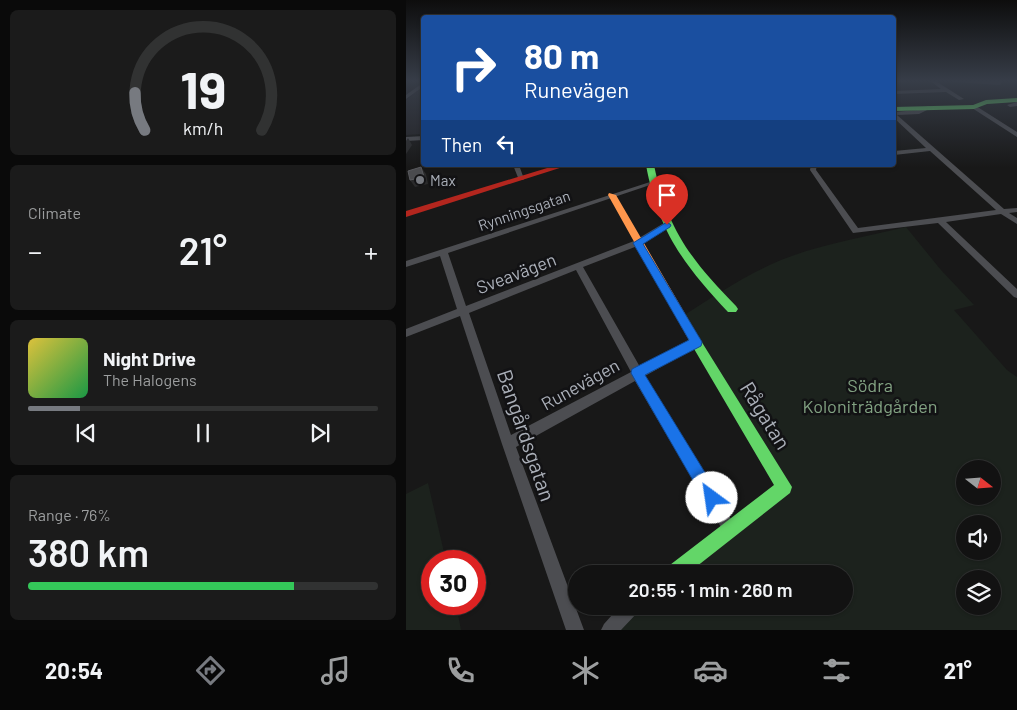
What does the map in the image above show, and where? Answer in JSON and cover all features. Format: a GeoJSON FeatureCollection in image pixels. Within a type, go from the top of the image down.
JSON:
{"type":"FeatureCollection","features":[{"type":"Feature","properties":{"kind":"street"},"geometry":{"type":"LineString","coordinates":[[896,115],[920,112],[925,109]]}},
{"type":"Feature","properties":{"kind":"street"},"geometry":{"type":"LineString","coordinates":[[977,109],[1017,135]]}},
{"type":"Feature","properties":{"kind":"street"},"geometry":{"type":"LineString","coordinates":[[896,117],[930,150],[1002,212],[1017,222]]}},
{"type":"Feature","properties":{"kind":"street"},"geometry":{"type":"LineString","coordinates":[[1007,129],[1017,128]]}},
{"type":"Feature","properties":{"kind":"street"},"geometry":{"type":"LineString","coordinates":[[406,139],[421,138]]}},
{"type":"Feature","properties":{"kind":"street"},"geometry":{"type":"LineString","coordinates":[[896,153],[930,150]]}},
{"type":"Feature","properties":{"kind":"street"},"geometry":{"type":"LineString","coordinates":[[517,167],[521,178]]}},
{"type":"Feature","properties":{"kind":"street"},"geometry":{"type":"LineString","coordinates":[[406,214],[558,167]]}},
{"type":"Feature","properties":{"kind":"street"},"geometry":{"type":"LineString","coordinates":[[650,167],[658,206],[677,243],[696,269],[732,309]]}},
{"type":"Feature","properties":{"kind":"street"},"geometry":{"type":"LineString","coordinates":[[814,167],[813,170],[856,231],[1017,210]]}},
{"type":"Feature","properties":{"kind":"street","name":"Rynningsgatan"},"geometry":{"type":"LineString","coordinates":[[406,264],[652,183]]}},
{"type":"Feature","properties":{"kind":"street","name":"Rågatan"},"geometry":{"type":"LineString","coordinates":[[612,195],[696,342],[784,487],[684,565]]}},
{"type":"Feature","properties":{"kind":"street"},"geometry":{"type":"LineString","coordinates":[[940,220],[1017,295]]}},
{"type":"Feature","properties":{"kind":"street"},"geometry":{"type":"LineString","coordinates":[[638,243],[667,225]]}},
{"type":"Feature","properties":{"kind":"street","name":"Sveavägen"},"geometry":{"type":"LineString","coordinates":[[406,333],[638,243]]}},
{"type":"Feature","properties":{"kind":"street","name":"Bangårdsgatan"},"geometry":{"type":"LineString","coordinates":[[443,252],[508,444],[575,630]]}},
{"type":"Feature","properties":{"kind":"street"},"geometry":{"type":"LineString","coordinates":[[578,266],[637,373],[730,529]]}},
{"type":"Feature","properties":{"kind":"street","name":"Runevägen"},"geometry":{"type":"LineString","coordinates":[[508,444],[696,342]]}},
{"type":"Feature","properties":{"kind":"street"},"geometry":{"type":"LineString","coordinates":[[610,630],[624,615]]}},
{"type":"Feature","properties":{"kind":"shaded area"},"geometry":{"type":"Polygon","coordinates":[[[406,109],[421,109],[421,134],[406,135],[406,109]]]}},
{"type":"Feature","properties":{"kind":"green space","name":"Södra Koloniträdgården"},"geometry":{"type":"Polygon","coordinates":[[[906,227],[941,270],[974,305],[954,310],[1007,370],[1017,377],[1017,630],[606,630],[625,615],[853,615],[853,565],[690,565],[787,490],[681,317],[742,279],[768,266],[796,254],[906,227]]]}},
{"type":"Feature","properties":{"kind":"green space"},"geometry":{"type":"Polygon","coordinates":[[[428,483],[443,550],[421,550],[421,615],[458,615],[461,630],[406,630],[406,494],[428,483]]]}},
{"type":"Feature","properties":{"kind":"building"},"geometry":{"type":"Polygon","coordinates":[[[421,167],[424,177],[410,180],[408,171],[421,167]]]}},
{"type":"Feature","properties":{"kind":"traffic: fast"},"geometry":{"type":"LineString","coordinates":[[650,167],[660,209],[668,227],[689,261],[732,309]]}},
{"type":"Feature","properties":{"kind":"traffic: fast"},"geometry":{"type":"LineString","coordinates":[[684,565],[784,487],[694,339]]}},
{"type":"Feature","properties":{"kind":"traffic: slow"},"geometry":{"type":"LineString","coordinates":[[612,195],[694,339]]}},
{"type":"Feature","properties":{"kind":"traffic: jam"},"geometry":{"type":"LineString","coordinates":[[406,214],[559,167]]}},
{"type":"Feature","properties":{"kind":"place","name":"Max"},"geometry":{"type":"Point","coordinates":[420,180]}},
{"type":"Feature","properties":{"kind":"route"},"geometry":{"type":"LineString","coordinates":[[667,225],[638,243],[696,342],[637,373],[712,498]]}}]}
